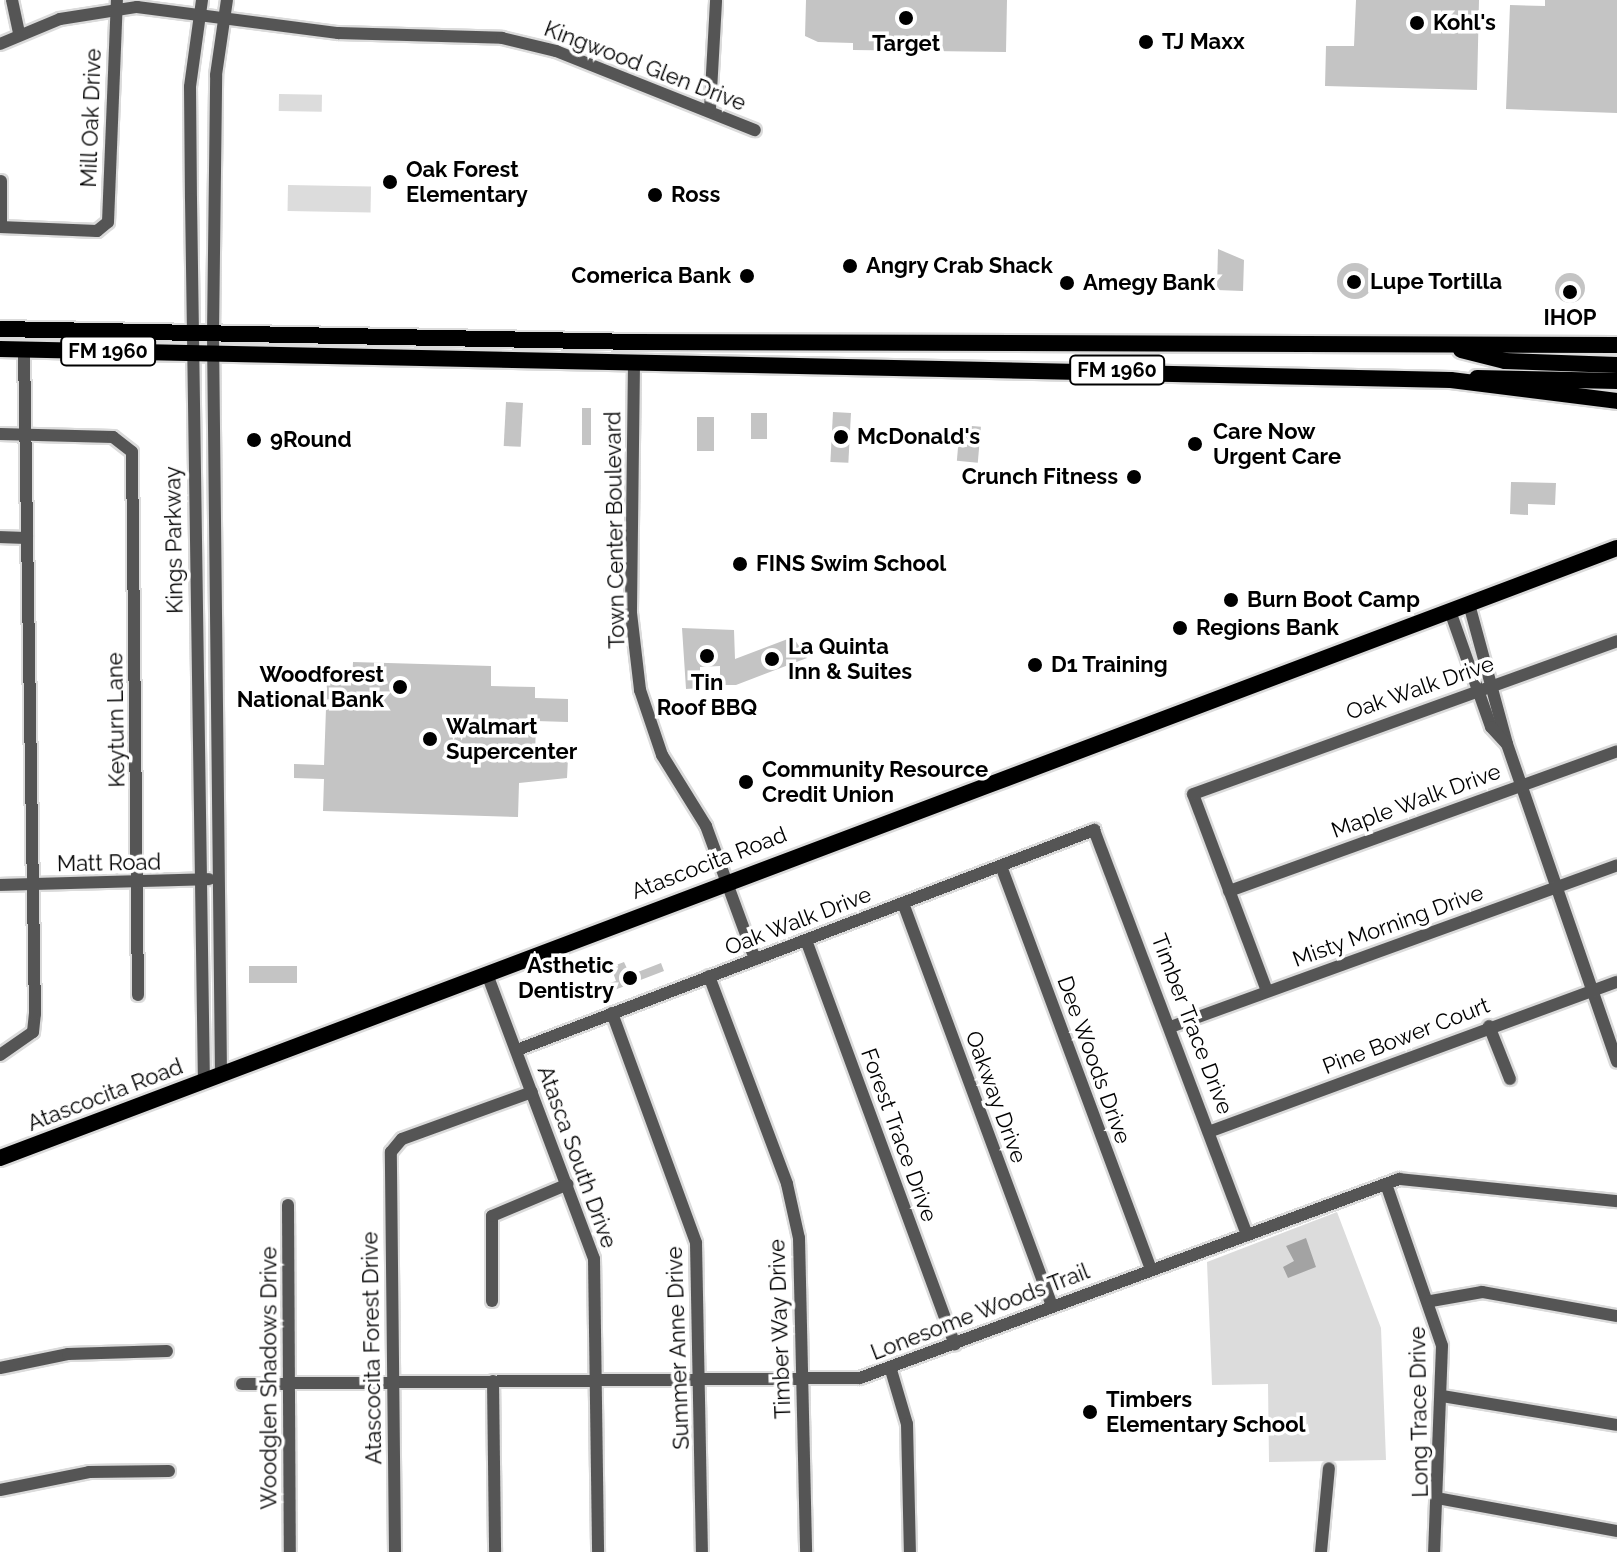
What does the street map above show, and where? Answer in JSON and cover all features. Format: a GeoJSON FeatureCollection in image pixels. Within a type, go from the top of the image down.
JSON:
{"type":"FeatureCollection","features":[{"type":"Feature","properties":{"kind":"main road","name":"FM 1960"},"geometry":{"type":"LineString","coordinates":[[0,329],[213,335],[1455,348],[1617,345]]}},
{"type":"Feature","properties":{"kind":"main road"},"geometry":{"type":"LineString","coordinates":[[1455,348],[1505,361],[1617,365]]}},
{"type":"Feature","properties":{"kind":"main road","name":"FM 1960"},"geometry":{"type":"LineString","coordinates":[[0,349],[1451,380],[1617,401]]}},
{"type":"Feature","properties":{"kind":"main road"},"geometry":{"type":"LineString","coordinates":[[1451,380],[1617,381]]}},
{"type":"Feature","properties":{"kind":"main road","name":"Atascocita Road"},"geometry":{"type":"LineString","coordinates":[[0,1158],[487,974],[726,879],[1617,548]]}},
{"type":"Feature","properties":{"kind":"street"},"geometry":{"type":"LineString","coordinates":[[12,0],[19,32]]}},
{"type":"Feature","properties":{"kind":"street","name":"Kings Parkway"},"geometry":{"type":"LineString","coordinates":[[202,0],[191,199],[204,1081]]}},
{"type":"Feature","properties":{"kind":"street","name":"Kings Parkway"},"geometry":{"type":"LineString","coordinates":[[221,1075],[213,335],[216,75],[227,0]]}},
{"type":"Feature","properties":{"kind":"street"},"geometry":{"type":"LineString","coordinates":[[710,109],[716,0]]}},
{"type":"Feature","properties":{"kind":"street","name":"Kingwood Glen Drive"},"geometry":{"type":"LineString","coordinates":[[0,44],[19,32],[117,4],[338,33],[502,38],[710,109],[755,130]]}},
{"type":"Feature","properties":{"kind":"street","name":"Mill Oak Drive"},"geometry":{"type":"LineString","coordinates":[[0,227],[104,228],[117,4]]}},
{"type":"Feature","properties":{"kind":"street"},"geometry":{"type":"LineString","coordinates":[[0,227],[1,181]]}},
{"type":"Feature","properties":{"kind":"street"},"geometry":{"type":"LineString","coordinates":[[191,199],[215,199]]}},
{"type":"Feature","properties":{"kind":"street"},"geometry":{"type":"LineString","coordinates":[[0,1055],[33,1032],[35,1014],[24,350]]}},
{"type":"Feature","properties":{"kind":"street","name":"Town Center Boulevard"},"geometry":{"type":"LineString","coordinates":[[634,363],[631,613],[640,690],[652,733],[706,826],[755,959]]}},
{"type":"Feature","properties":{"kind":"street"},"geometry":{"type":"LineString","coordinates":[[0,434],[25,435]]}},
{"type":"Feature","properties":{"kind":"street","name":"Keyturn Lane"},"geometry":{"type":"LineString","coordinates":[[25,435],[113,437],[128,445],[138,995]]}},
{"type":"Feature","properties":{"kind":"street"},"geometry":{"type":"LineString","coordinates":[[0,537],[27,538]]}},
{"type":"Feature","properties":{"kind":"street"},"geometry":{"type":"LineString","coordinates":[[1469,604],[1507,744],[1617,1062]]}},
{"type":"Feature","properties":{"kind":"street"},"geometry":{"type":"LineString","coordinates":[[1450,611],[1476,689],[1507,744]]}},
{"type":"Feature","properties":{"kind":"street","name":"Oak Walk Drive"},"geometry":{"type":"LineString","coordinates":[[1229,891],[1193,794],[1476,689],[1617,641]]}},
{"type":"Feature","properties":{"kind":"street","name":"Maple Walk Drive"},"geometry":{"type":"LineString","coordinates":[[1229,891],[1617,751]]}},
{"type":"Feature","properties":{"kind":"street","name":"Oak Walk Drive"},"geometry":{"type":"LineString","coordinates":[[517,1050],[1094,830]]}},
{"type":"Feature","properties":{"kind":"street","name":"Timber Trace Drive"},"geometry":{"type":"LineString","coordinates":[[1094,830],[1173,1026],[1247,1235]]}},
{"type":"Feature","properties":{"kind":"street","name":"Misty Morning Drive"},"geometry":{"type":"LineString","coordinates":[[1173,1026],[1617,865]]}},
{"type":"Feature","properties":{"kind":"street","name":"Dee Woods Drive"},"geometry":{"type":"LineString","coordinates":[[1001,866],[1151,1269]]}},
{"type":"Feature","properties":{"kind":"street","name":"Matt Road"},"geometry":{"type":"LineString","coordinates":[[0,885],[138,883],[218,878]]}},
{"type":"Feature","properties":{"kind":"street"},"geometry":{"type":"LineString","coordinates":[[1229,891],[1267,991]]}},
{"type":"Feature","properties":{"kind":"street","name":"Oakway Drive"},"geometry":{"type":"LineString","coordinates":[[903,903],[1052,1306]]}},
{"type":"Feature","properties":{"kind":"street","name":"Forest Trace Drive"},"geometry":{"type":"LineString","coordinates":[[806,940],[955,1344]]}},
{"type":"Feature","properties":{"kind":"street","name":"Atasca South Drive"},"geometry":{"type":"LineString","coordinates":[[487,974],[594,1259],[598,1552]]}},
{"type":"Feature","properties":{"kind":"street","name":"Timber Way Drive"},"geometry":{"type":"LineString","coordinates":[[709,976],[792,1202],[802,1378],[806,1552]]}},
{"type":"Feature","properties":{"kind":"street","name":"Pine Bower Court"},"geometry":{"type":"LineString","coordinates":[[1211,1131],[1489,1026],[1617,982]]}},
{"type":"Feature","properties":{"kind":"street","name":"Summer Anne Drive"},"geometry":{"type":"LineString","coordinates":[[612,1013],[694,1230],[702,1552]]}},
{"type":"Feature","properties":{"kind":"street"},"geometry":{"type":"LineString","coordinates":[[1489,1026],[1510,1079]]}},
{"type":"Feature","properties":{"kind":"street","name":"Atascocita Forest Drive"},"geometry":{"type":"LineString","coordinates":[[395,1552],[393,1145],[532,1092]]}},
{"type":"Feature","properties":{"kind":"street","name":"Lonesome Woods Trail"},"geometry":{"type":"LineString","coordinates":[[242,1384],[802,1378],[891,1370],[1052,1306],[1386,1184],[1430,1178],[1617,1201]]}},
{"type":"Feature","properties":{"kind":"street"},"geometry":{"type":"LineString","coordinates":[[492,1301],[492,1216],[568,1184]]}},
{"type":"Feature","properties":{"kind":"street","name":"Long Trace Drive"},"geometry":{"type":"LineString","coordinates":[[1386,1184],[1431,1301],[1442,1396],[1442,1499],[1434,1552]]}},
{"type":"Feature","properties":{"kind":"street","name":"Woodglen Shadows Drive"},"geometry":{"type":"LineString","coordinates":[[288,1205],[290,1552]]}},
{"type":"Feature","properties":{"kind":"street"},"geometry":{"type":"LineString","coordinates":[[1431,1301],[1482,1292],[1617,1316]]}},
{"type":"Feature","properties":{"kind":"street"},"geometry":{"type":"LineString","coordinates":[[0,1368],[68,1354],[167,1351]]}},
{"type":"Feature","properties":{"kind":"street"},"geometry":{"type":"LineString","coordinates":[[891,1370],[907,1424],[910,1552]]}},
{"type":"Feature","properties":{"kind":"street"},"geometry":{"type":"LineString","coordinates":[[493,1381],[495,1552]]}},
{"type":"Feature","properties":{"kind":"street"},"geometry":{"type":"LineString","coordinates":[[1442,1396],[1617,1425]]}},
{"type":"Feature","properties":{"kind":"street"},"geometry":{"type":"LineString","coordinates":[[1321,1552],[1329,1468]]}},
{"type":"Feature","properties":{"kind":"street"},"geometry":{"type":"LineString","coordinates":[[0,1490],[89,1472],[169,1471]]}},
{"type":"Feature","properties":{"kind":"street"},"geometry":{"type":"LineString","coordinates":[[1442,1499],[1617,1531]]}},
{"type":"Feature","properties":{"kind":"shaded area"},"geometry":{"type":"Polygon","coordinates":[[[279,94],[322,95],[322,112],[279,111],[279,94]]]}},
{"type":"Feature","properties":{"kind":"shaded area"},"geometry":{"type":"Polygon","coordinates":[[[288,185],[371,186],[371,212],[288,211],[288,185]]]}},
{"type":"Feature","properties":{"kind":"shaded area"},"geometry":{"type":"Polygon","coordinates":[[[1337,1212],[1381,1328],[1386,1460],[1269,1462],[1268,1384],[1212,1385],[1207,1262],[1337,1212]]]}},
{"type":"Feature","properties":{"kind":"shaded area"},"geometry":{"type":"Polygon","coordinates":[[[1306,1238],[1316,1267],[1288,1278],[1283,1267],[1294,1261],[1286,1246],[1306,1238]]]}},
{"type":"Feature","properties":{"kind":"building","name":"Target"},"geometry":{"type":"Polygon","coordinates":[[[806,0],[1007,0],[1006,52],[853,50],[853,43],[818,42],[805,36],[806,0]]]}},
{"type":"Feature","properties":{"kind":"building","name":"Kohl's"},"geometry":{"type":"Polygon","coordinates":[[[1356,0],[1479,0],[1477,90],[1325,86],[1326,46],[1354,46],[1356,0]]]}},
{"type":"Feature","properties":{"kind":"building"},"geometry":{"type":"Polygon","coordinates":[[[1545,0],[1617,0],[1617,113],[1506,109],[1510,5],[1545,6],[1545,0]]]}},
{"type":"Feature","properties":{"kind":"building"},"geometry":{"type":"Polygon","coordinates":[[[1218,249],[1244,260],[1243,291],[1217,290],[1218,249]]]}},
{"type":"Feature","properties":{"kind":"building","name":"Lupe Tortilla"},"geometry":{"type":"Polygon","coordinates":[[[1355,263],[1368,268],[1373,281],[1368,294],[1355,299],[1342,294],[1337,281],[1342,268],[1355,263]]]}},
{"type":"Feature","properties":{"kind":"building","name":"IHOP"},"geometry":{"type":"Polygon","coordinates":[[[1570,273],[1580,278],[1585,288],[1580,298],[1570,303],[1560,298],[1555,288],[1560,278],[1570,273]]]}},
{"type":"Feature","properties":{"kind":"building"},"geometry":{"type":"Polygon","coordinates":[[[506,402],[523,403],[521,447],[504,446],[506,402]]]}},
{"type":"Feature","properties":{"kind":"building"},"geometry":{"type":"Polygon","coordinates":[[[582,408],[591,408],[591,445],[582,445],[582,408]]]}},
{"type":"Feature","properties":{"kind":"building","name":"McDonald's"},"geometry":{"type":"Polygon","coordinates":[[[833,412],[851,413],[848,463],[830,462],[833,412]]]}},
{"type":"Feature","properties":{"kind":"building"},"geometry":{"type":"Polygon","coordinates":[[[751,413],[767,413],[767,439],[751,439],[751,413]]]}},
{"type":"Feature","properties":{"kind":"building"},"geometry":{"type":"Polygon","coordinates":[[[697,417],[714,417],[714,451],[697,451],[697,417]]]}},
{"type":"Feature","properties":{"kind":"building"},"geometry":{"type":"Polygon","coordinates":[[[960,425],[981,427],[978,463],[957,461],[960,425]]]}},
{"type":"Feature","properties":{"kind":"building"},"geometry":{"type":"Polygon","coordinates":[[[1511,482],[1556,483],[1555,505],[1528,504],[1528,515],[1510,514],[1511,482]]]}},
{"type":"Feature","properties":{"kind":"building","name":"Tin Roof BBQ"},"geometry":{"type":"Polygon","coordinates":[[[682,628],[734,630],[735,659],[793,637],[807,658],[736,685],[720,685],[720,666],[700,667],[700,688],[686,689],[682,628]]]}},
{"type":"Feature","properties":{"kind":"building","name":"Walmart Supercenter"},"geometry":{"type":"Polygon","coordinates":[[[353,662],[491,666],[491,686],[535,687],[535,698],[568,699],[568,722],[536,721],[535,757],[568,758],[567,778],[519,783],[518,817],[323,811],[324,779],[294,778],[294,764],[324,765],[327,680],[352,681],[353,662]]]}},
{"type":"Feature","properties":{"kind":"building","name":"Asthetic Dentistry"},"geometry":{"type":"Polygon","coordinates":[[[624,962],[630,975],[661,963],[664,971],[604,994],[600,986],[616,981],[611,967],[624,962]]]}},
{"type":"Feature","properties":{"kind":"building"},"geometry":{"type":"Polygon","coordinates":[[[249,966],[297,966],[297,983],[249,983],[249,966]]]}},
{"type":"Feature","properties":{"kind":"place","name":"Target"},"geometry":{"type":"Point","coordinates":[906,18]}},
{"type":"Feature","properties":{"kind":"place","name":"Kohl's"},"geometry":{"type":"Point","coordinates":[1417,23]}},
{"type":"Feature","properties":{"kind":"place","name":"TJ Maxx"},"geometry":{"type":"Point","coordinates":[1146,42]}},
{"type":"Feature","properties":{"kind":"place","name":"Oak Forest Elementary"},"geometry":{"type":"Point","coordinates":[390,182]}},
{"type":"Feature","properties":{"kind":"place","name":"Ross"},"geometry":{"type":"Point","coordinates":[655,195]}},
{"type":"Feature","properties":{"kind":"place","name":"Angry Crab Shack"},"geometry":{"type":"Point","coordinates":[850,266]}},
{"type":"Feature","properties":{"kind":"place","name":"Comerica Bank"},"geometry":{"type":"Point","coordinates":[747,276]}},
{"type":"Feature","properties":{"kind":"place","name":"Lupe Tortilla"},"geometry":{"type":"Point","coordinates":[1354,282]}},
{"type":"Feature","properties":{"kind":"place","name":"Amegy Bank"},"geometry":{"type":"Point","coordinates":[1067,283]}},
{"type":"Feature","properties":{"kind":"place","name":"IHOP"},"geometry":{"type":"Point","coordinates":[1570,292]}},
{"type":"Feature","properties":{"kind":"place","name":"McDonald's"},"geometry":{"type":"Point","coordinates":[841,437]}},
{"type":"Feature","properties":{"kind":"place","name":"9Round"},"geometry":{"type":"Point","coordinates":[254,440]}},
{"type":"Feature","properties":{"kind":"place","name":"Care Now Urgent Care"},"geometry":{"type":"Point","coordinates":[1195,444]}},
{"type":"Feature","properties":{"kind":"place","name":"Crunch Fitness"},"geometry":{"type":"Point","coordinates":[1134,477]}},
{"type":"Feature","properties":{"kind":"place","name":"FINS Swim School"},"geometry":{"type":"Point","coordinates":[740,564]}},
{"type":"Feature","properties":{"kind":"place","name":"Burn Boot Camp"},"geometry":{"type":"Point","coordinates":[1231,600]}},
{"type":"Feature","properties":{"kind":"place","name":"Regions Bank"},"geometry":{"type":"Point","coordinates":[1180,628]}},
{"type":"Feature","properties":{"kind":"place","name":"Tin Roof BBQ"},"geometry":{"type":"Point","coordinates":[707,656]}},
{"type":"Feature","properties":{"kind":"place","name":"La Quinta Inn & Suites"},"geometry":{"type":"Point","coordinates":[772,659]}},
{"type":"Feature","properties":{"kind":"place","name":"D1 Training"},"geometry":{"type":"Point","coordinates":[1035,665]}},
{"type":"Feature","properties":{"kind":"place","name":"Woodforest National Bank"},"geometry":{"type":"Point","coordinates":[400,687]}},
{"type":"Feature","properties":{"kind":"place","name":"Walmart Supercenter"},"geometry":{"type":"Point","coordinates":[430,739]}},
{"type":"Feature","properties":{"kind":"place","name":"Community Resource Credit Union"},"geometry":{"type":"Point","coordinates":[746,782]}},
{"type":"Feature","properties":{"kind":"place","name":"Asthetic Dentistry"},"geometry":{"type":"Point","coordinates":[630,978]}},
{"type":"Feature","properties":{"kind":"place","name":"Timbers Elementary School"},"geometry":{"type":"Point","coordinates":[1090,1412]}}]}
